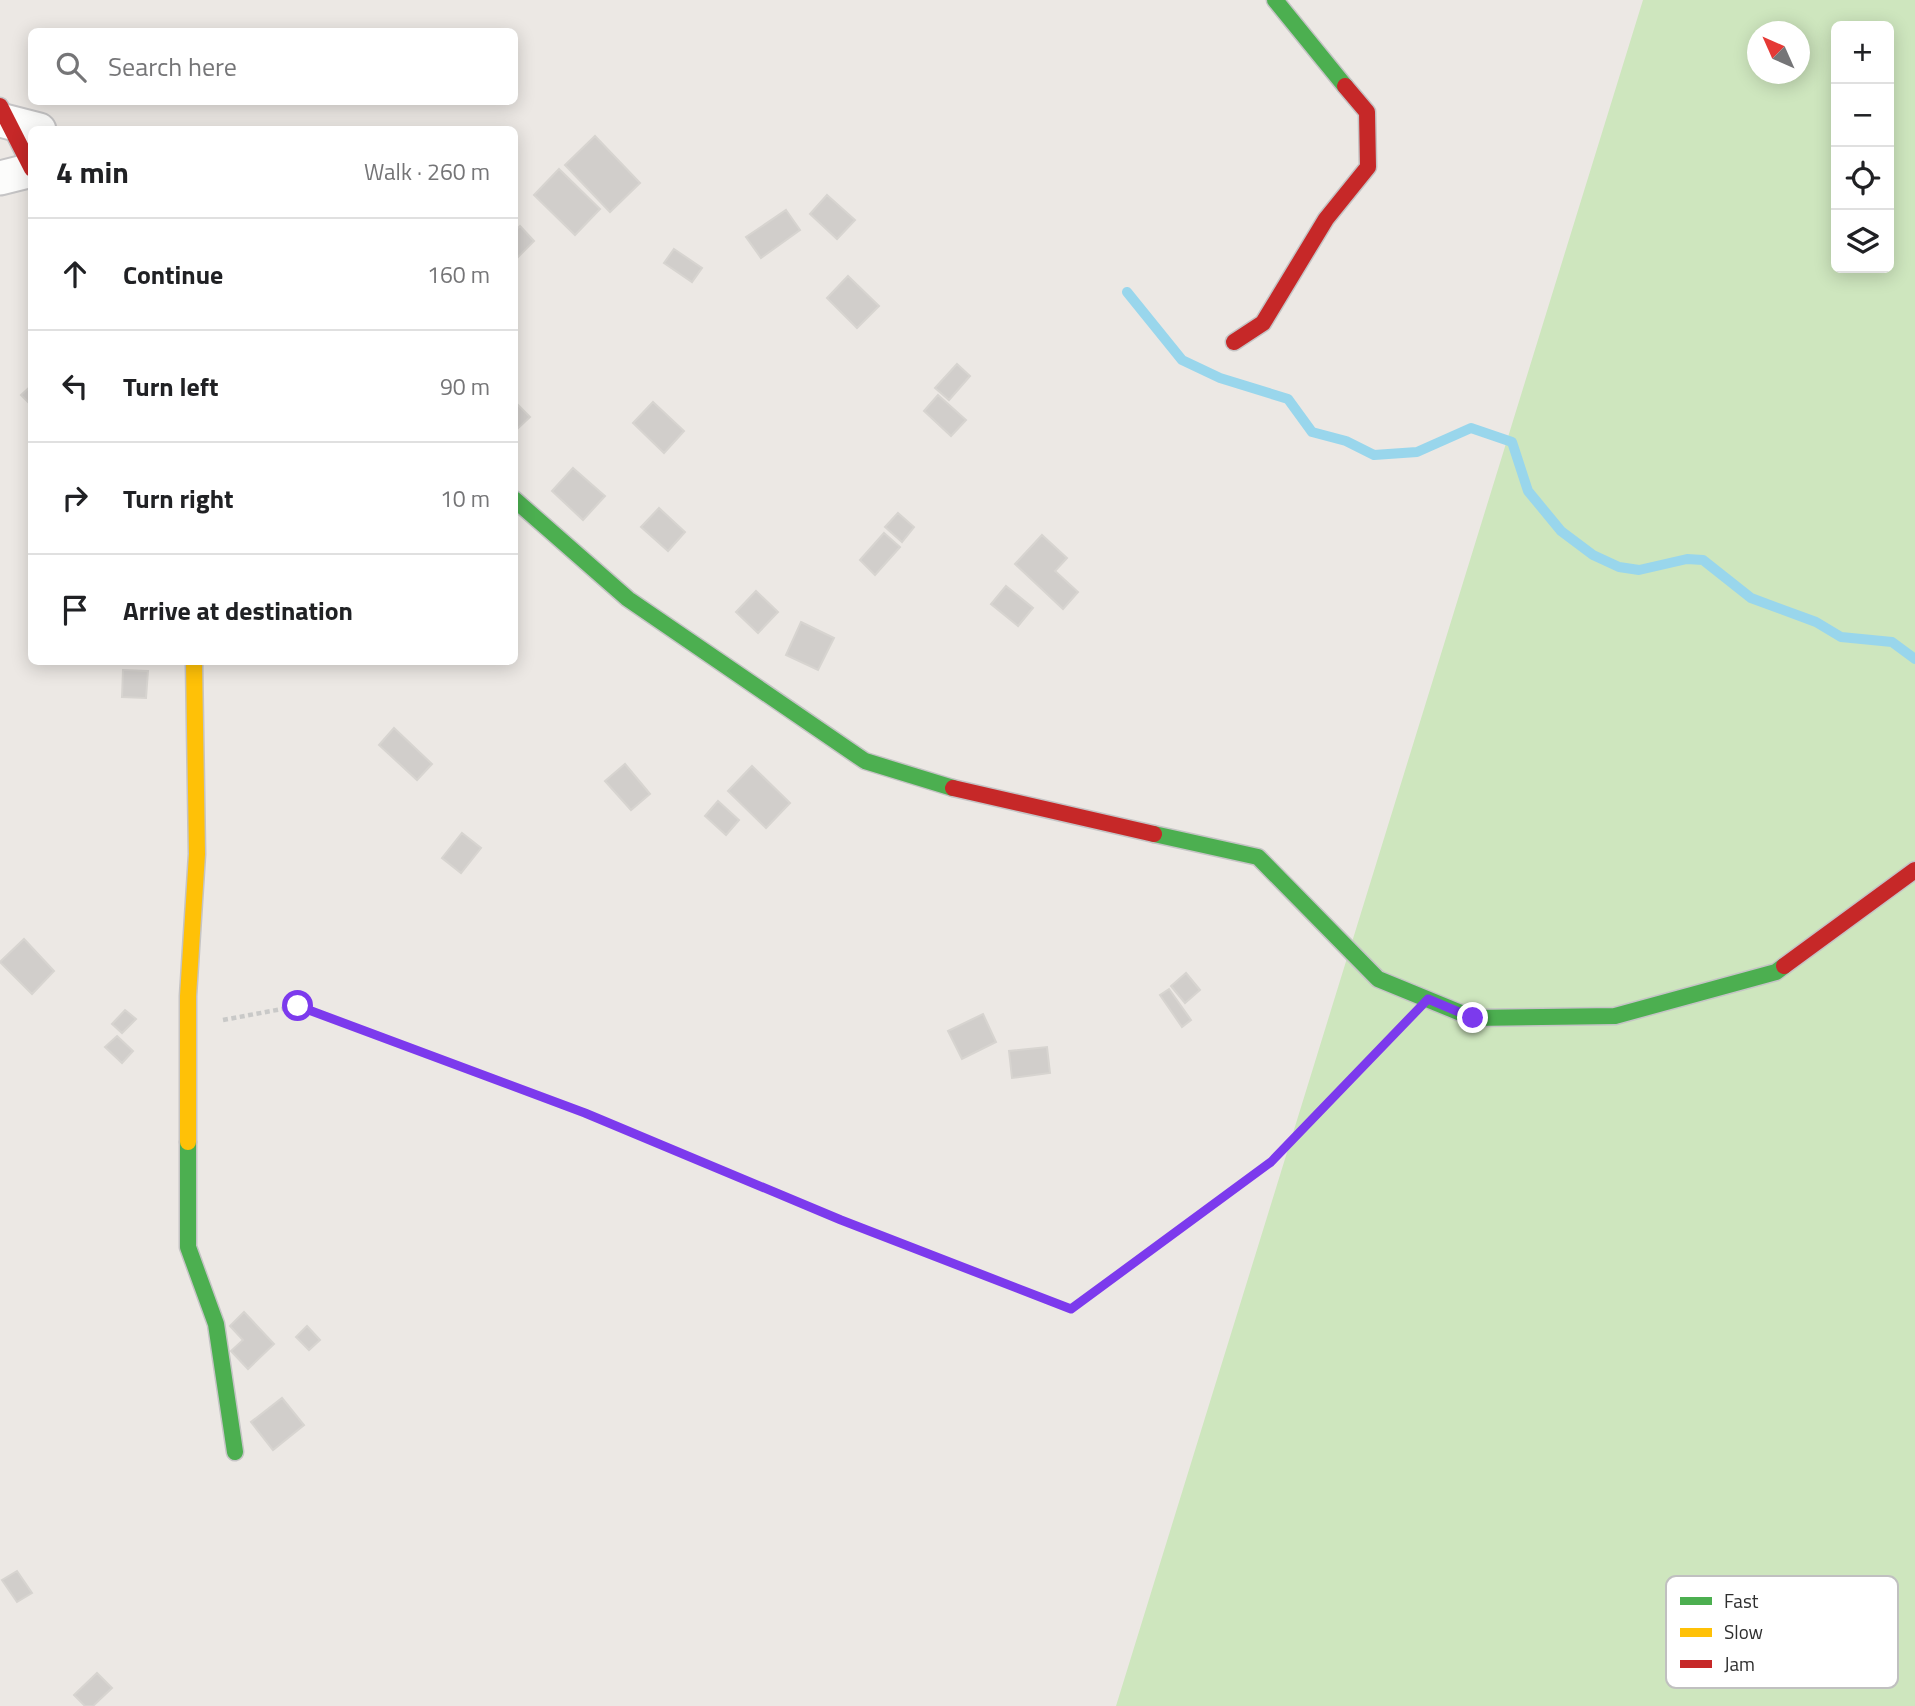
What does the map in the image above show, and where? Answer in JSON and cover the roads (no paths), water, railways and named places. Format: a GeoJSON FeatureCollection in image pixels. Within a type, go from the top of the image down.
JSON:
{"type":"FeatureCollection","features":[{"type":"Feature","properties":{"kind":"street"},"geometry":{"type":"LineString","coordinates":[[1234,342],[1263,323],[1326,219],[1368,167],[1367,112],[1275,0]]}},
{"type":"Feature","properties":{"kind":"street"},"geometry":{"type":"LineString","coordinates":[[12,120],[28,160]]}},
{"type":"Feature","properties":{"kind":"street"},"geometry":{"type":"LineString","coordinates":[[0,178],[28,171]]}},
{"type":"Feature","properties":{"kind":"street"},"geometry":{"type":"LineString","coordinates":[[518,503],[628,599],[865,761],[938,785],[1258,857],[1378,978],[1473,1018],[1615,1016],[1776,972],[1915,870]]}},
{"type":"Feature","properties":{"kind":"street"},"geometry":{"type":"LineString","coordinates":[[194,665],[197,854],[188,1027],[188,1247],[216,1324],[235,1452]]}},
{"type":"Feature","properties":{"kind":"waterway"},"geometry":{"type":"LineString","coordinates":[[1127,292],[1182,360],[1220,378],[1288,399],[1312,432],[1346,441],[1374,455],[1417,452],[1471,428],[1512,442],[1528,491],[1561,531],[1593,555],[1619,567],[1639,570],[1687,559],[1703,560],[1751,598],[1816,622],[1841,637],[1892,642],[1915,659]]}}]}
